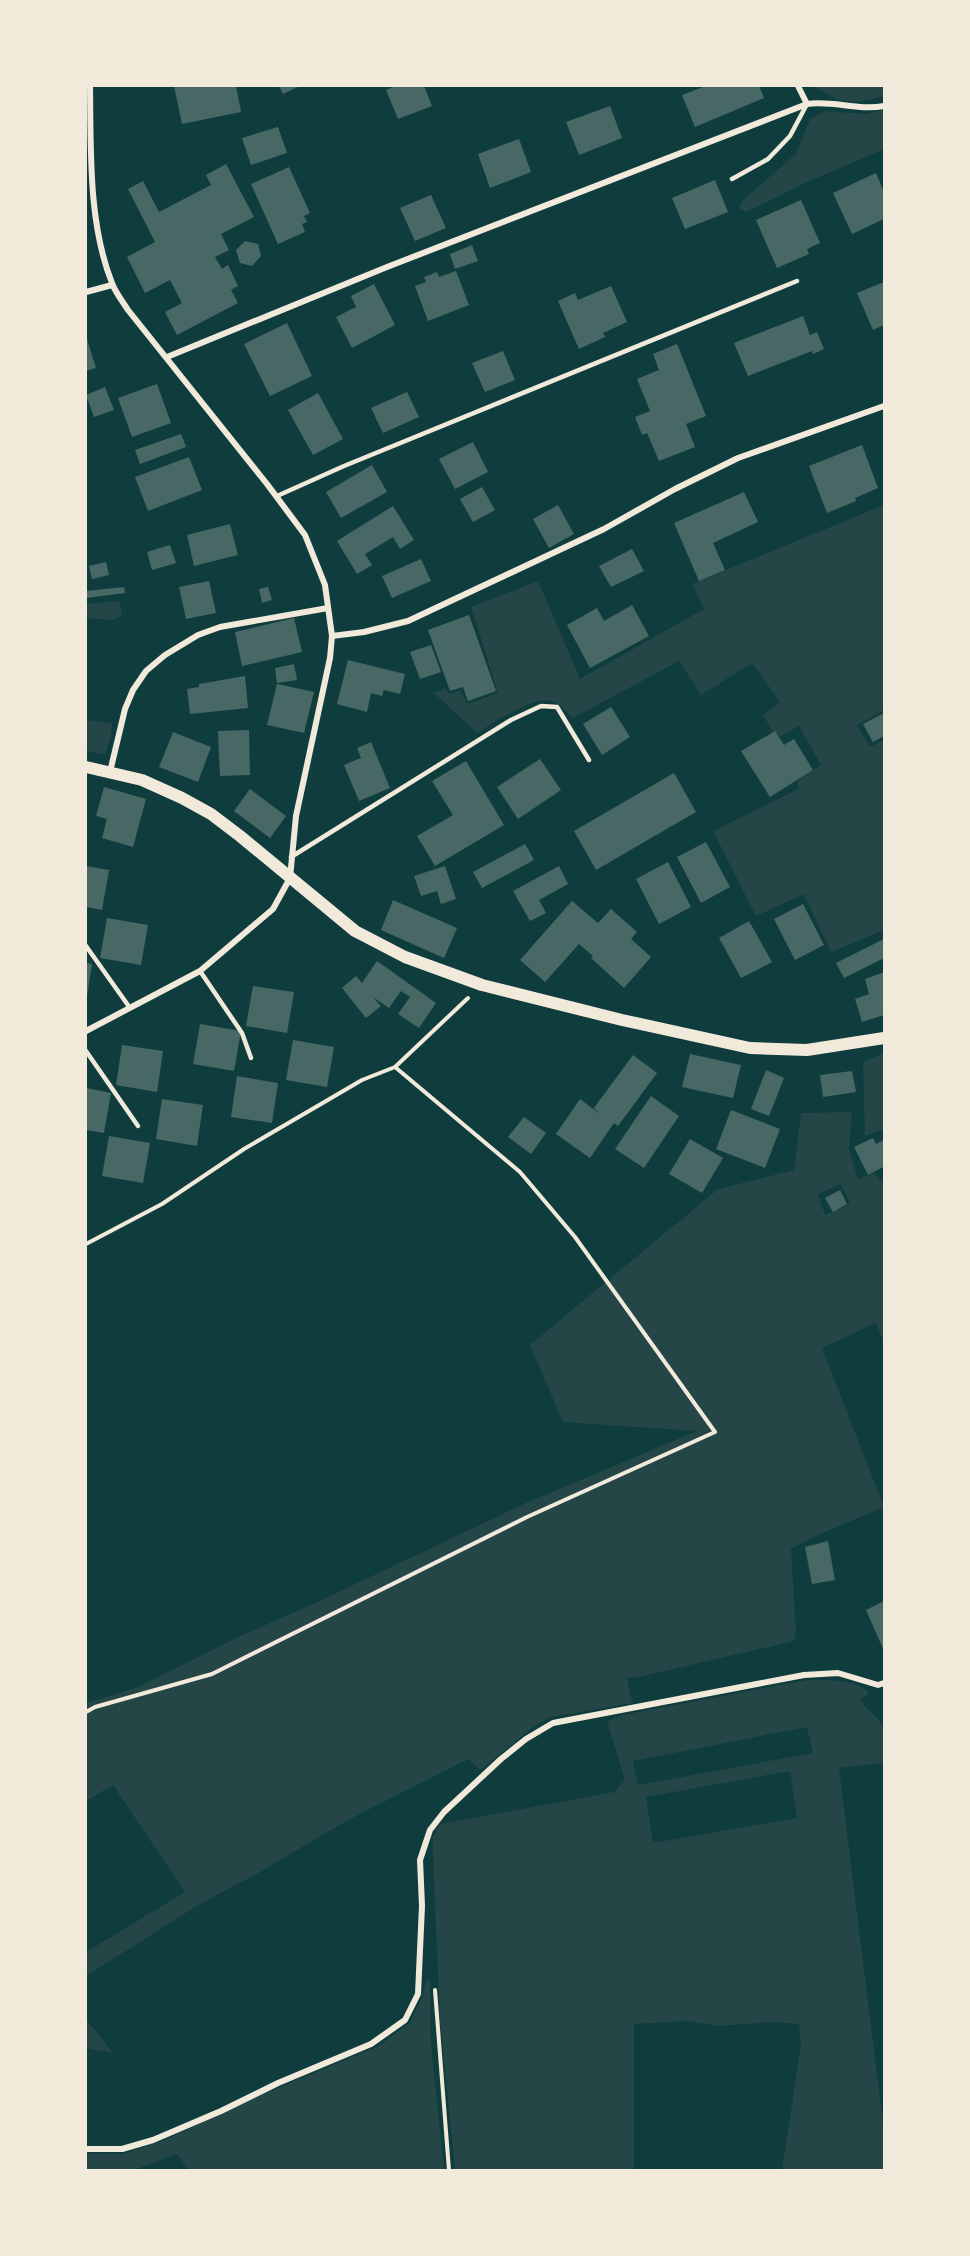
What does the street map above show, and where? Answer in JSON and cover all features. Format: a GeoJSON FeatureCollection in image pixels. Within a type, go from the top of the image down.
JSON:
{"type":"FeatureCollection","features":[{"type":"Feature","properties":{"kind":"main road"},"geometry":{"type":"LineString","coordinates":[[86,767],[142,780],[182,798],[211,814],[355,931],[405,957],[482,985],[622,1020],[750,1048],[807,1050],[885,1038]]}},
{"type":"Feature","properties":{"kind":"street"},"geometry":{"type":"LineString","coordinates":[[86,1032],[200,971],[273,909],[290,878],[296,816],[330,658],[332,636],[325,585],[305,535],[277,496],[128,310],[112,285],[98,241],[90,86]]}},
{"type":"Feature","properties":{"kind":"street"},"geometry":{"type":"LineString","coordinates":[[798,86],[807,104]]}},
{"type":"Feature","properties":{"kind":"street"},"geometry":{"type":"LineString","coordinates":[[167,357],[387,267],[807,104],[822,102],[852,106],[885,106]]}},
{"type":"Feature","properties":{"kind":"street"},"geometry":{"type":"LineString","coordinates":[[86,292],[112,285]]}},
{"type":"Feature","properties":{"kind":"street"},"geometry":{"type":"LineString","coordinates":[[332,636],[364,632],[408,621],[604,529],[675,489],[738,458],[885,406]]}},
{"type":"Feature","properties":{"kind":"street"},"geometry":{"type":"LineString","coordinates":[[110,773],[125,709],[133,690],[146,671],[165,655],[198,634],[220,627],[328,608]]}},
{"type":"Feature","properties":{"kind":"street"},"geometry":{"type":"LineString","coordinates":[[86,2149],[122,2150],[153,2140],[371,2044],[405,2020],[418,1994],[421,1916],[420,1860],[430,1830],[444,1812],[501,1759],[526,1739],[553,1723],[804,1675],[838,1673],[881,1684]]}},
{"type":"Feature","properties":{"kind":"lane"},"geometry":{"type":"LineString","coordinates":[[732,179],[768,159],[790,136],[807,104]]}},
{"type":"Feature","properties":{"kind":"lane"},"geometry":{"type":"LineString","coordinates":[[277,496],[344,466],[797,281]]}},
{"type":"Feature","properties":{"kind":"lane"},"geometry":{"type":"LineString","coordinates":[[291,857],[511,720],[541,706],[557,707],[589,760]]}},
{"type":"Feature","properties":{"kind":"lane"},"geometry":{"type":"LineString","coordinates":[[86,946],[130,1008]]}},
{"type":"Feature","properties":{"kind":"lane"},"geometry":{"type":"LineString","coordinates":[[200,971],[242,1033],[251,1058]]}},
{"type":"Feature","properties":{"kind":"lane"},"geometry":{"type":"LineString","coordinates":[[86,1051],[138,1126]]}},
{"type":"Feature","properties":{"kind":"path"},"geometry":{"type":"LineString","coordinates":[[86,1244],[162,1204],[244,1149],[363,1080],[395,1066],[482,985]]}},
{"type":"Feature","properties":{"kind":"path"},"geometry":{"type":"LineString","coordinates":[[86,1712],[95,1707],[212,1674],[527,1517],[715,1432],[574,1237],[520,1172],[395,1066]]}},
{"type":"Feature","properties":{"kind":"path"},"geometry":{"type":"LineString","coordinates":[[434,1981],[449,2170]]}},
{"type":"Feature","properties":{"kind":"shaded area"},"geometry":{"type":"Polygon","coordinates":[[[814,86],[884,86],[884,96],[856,101],[840,100],[814,86]]]}},
{"type":"Feature","properties":{"kind":"shaded area"},"geometry":{"type":"Polygon","coordinates":[[[884,110],[884,149],[807,182],[746,212],[739,208],[743,200],[796,154],[810,119],[825,111],[864,114],[884,110]]]}},
{"type":"Feature","properties":{"kind":"shaded area"},"geometry":{"type":"Polygon","coordinates":[[[884,505],[884,710],[857,725],[870,747],[884,740],[884,930],[831,952],[804,894],[756,916],[713,831],[799,789],[797,781],[821,765],[799,726],[777,738],[763,715],[780,702],[752,663],[701,695],[679,661],[573,718],[556,704],[542,701],[523,707],[477,733],[434,693],[446,688],[449,694],[461,690],[467,704],[498,693],[471,607],[538,581],[580,679],[704,609],[692,584],[884,505]]]}},
{"type":"Feature","properties":{"kind":"shaded area"},"geometry":{"type":"Polygon","coordinates":[[[119,601],[122,615],[114,620],[86,618],[86,604],[119,601]]]}},
{"type":"Feature","properties":{"kind":"shaded area"},"geometry":{"type":"Polygon","coordinates":[[[86,720],[112,723],[111,736],[105,755],[86,751],[86,720]]]}},
{"type":"Feature","properties":{"kind":"shaded area"},"geometry":{"type":"Polygon","coordinates":[[[884,1053],[884,1129],[865,1136],[863,1062],[884,1053]]]}},
{"type":"Feature","properties":{"kind":"shaded area"},"geometry":{"type":"Polygon","coordinates":[[[852,1112],[849,1149],[858,1179],[875,1173],[884,1185],[884,1343],[876,1323],[822,1348],[884,1507],[791,1549],[796,1631],[794,1641],[627,1678],[632,1703],[551,1717],[536,1725],[480,1770],[468,1759],[348,1820],[200,1904],[86,1976],[86,1952],[185,1892],[113,1785],[86,1801],[86,1703],[138,1687],[247,1633],[526,1503],[697,1431],[563,1422],[530,1345],[718,1189],[794,1170],[801,1113],[852,1112]],[[841,1184],[818,1194],[825,1215],[850,1204],[841,1184]]]}},
{"type":"Feature","properties":{"kind":"shaded area"},"geometry":{"type":"Polygon","coordinates":[[[807,1680],[850,1683],[858,1685],[869,1694],[861,1699],[884,1730],[884,1763],[839,1768],[884,2131],[884,2170],[782,2170],[801,2045],[799,2024],[777,2022],[717,2026],[689,2021],[634,2024],[634,2170],[455,2170],[440,2019],[433,1837],[440,1824],[614,1792],[625,1780],[607,1721],[622,1715],[807,1680]],[[807,1727],[633,1761],[638,1785],[813,1753],[807,1727]],[[790,1771],[646,1797],[653,1843],[797,1818],[790,1771]]]}},
{"type":"Feature","properties":{"kind":"shaded area"},"geometry":{"type":"Polygon","coordinates":[[[430,1979],[431,2043],[444,2170],[189,2170],[177,2154],[134,2170],[86,2170],[86,2154],[122,2154],[167,2139],[256,2097],[377,2047],[410,2023],[422,1998],[426,1981],[430,1979]]]}},
{"type":"Feature","properties":{"kind":"shaded area"},"geometry":{"type":"Polygon","coordinates":[[[86,2019],[113,2053],[86,2048],[86,2019]]]}},
{"type":"Feature","properties":{"kind":"building"},"geometry":{"type":"Polygon","coordinates":[[[174,86],[236,86],[241,112],[182,124],[174,86]]]}},
{"type":"Feature","properties":{"kind":"building"},"geometry":{"type":"Polygon","coordinates":[[[279,86],[300,86],[283,94],[279,86]]]}},
{"type":"Feature","properties":{"kind":"building"},"geometry":{"type":"Polygon","coordinates":[[[395,86],[424,86],[432,106],[398,119],[386,90],[395,86]]]}},
{"type":"Feature","properties":{"kind":"building"},"geometry":{"type":"Polygon","coordinates":[[[706,86],[759,86],[764,98],[695,127],[682,95],[706,86]]]}},
{"type":"Feature","properties":{"kind":"building"},"geometry":{"type":"Polygon","coordinates":[[[610,106],[622,138],[579,155],[566,122],[610,106]]]}},
{"type":"Feature","properties":{"kind":"building"},"geometry":{"type":"Polygon","coordinates":[[[278,127],[287,153],[251,165],[242,138],[278,127]]]}},
{"type":"Feature","properties":{"kind":"building"},"geometry":{"type":"Polygon","coordinates":[[[519,139],[531,172],[490,188],[478,154],[519,139]]]}},
{"type":"Feature","properties":{"kind":"building"},"geometry":{"type":"Polygon","coordinates":[[[226,164],[254,217],[221,234],[229,250],[215,257],[222,269],[228,265],[238,286],[231,290],[238,303],[177,335],[165,312],[182,303],[170,280],[145,293],[127,257],[155,242],[128,189],[143,181],[159,212],[211,185],[206,175],[226,164]]]}},
{"type":"Feature","properties":{"kind":"building"},"geometry":{"type":"Polygon","coordinates":[[[289,167],[310,213],[304,216],[307,222],[302,224],[305,232],[278,244],[251,184],[289,167]]]}},
{"type":"Feature","properties":{"kind":"building"},"geometry":{"type":"Polygon","coordinates":[[[876,173],[884,192],[884,219],[852,234],[833,193],[876,173]]]}},
{"type":"Feature","properties":{"kind":"building"},"geometry":{"type":"Polygon","coordinates":[[[715,180],[728,212],[685,229],[672,198],[715,180]]]}},
{"type":"Feature","properties":{"kind":"building"},"geometry":{"type":"Polygon","coordinates":[[[431,195],[446,228],[415,241],[400,208],[431,195]]]}},
{"type":"Feature","properties":{"kind":"building"},"geometry":{"type":"Polygon","coordinates":[[[801,200],[820,243],[807,249],[809,254],[777,268],[756,220],[801,200]]]}},
{"type":"Feature","properties":{"kind":"building"},"geometry":{"type":"Polygon","coordinates":[[[245,241],[258,244],[261,256],[252,266],[240,263],[236,250],[245,241]]]}},
{"type":"Feature","properties":{"kind":"building"},"geometry":{"type":"Polygon","coordinates":[[[472,245],[478,261],[455,269],[450,254],[472,245]]]}},
{"type":"Feature","properties":{"kind":"building"},"geometry":{"type":"Polygon","coordinates":[[[456,271],[469,305],[428,321],[415,286],[426,282],[424,277],[437,272],[439,277],[456,271]]]}},
{"type":"Feature","properties":{"kind":"building"},"geometry":{"type":"Polygon","coordinates":[[[884,282],[884,325],[873,330],[857,293],[884,282]]]}},
{"type":"Feature","properties":{"kind":"building"},"geometry":{"type":"Polygon","coordinates":[[[374,284],[395,325],[352,348],[336,317],[356,307],[351,296],[374,284]]]}},
{"type":"Feature","properties":{"kind":"building"},"geometry":{"type":"Polygon","coordinates":[[[611,286],[627,322],[603,333],[605,337],[579,349],[558,301],[575,293],[578,300],[611,286]]]}},
{"type":"Feature","properties":{"kind":"building"},"geometry":{"type":"Polygon","coordinates":[[[803,316],[810,335],[817,332],[824,349],[813,354],[812,351],[748,376],[734,343],[803,316]]]}},
{"type":"Feature","properties":{"kind":"building"},"geometry":{"type":"Polygon","coordinates":[[[287,323],[312,376],[270,396],[244,344],[287,323]]]}},
{"type":"Feature","properties":{"kind":"building"},"geometry":{"type":"Polygon","coordinates":[[[86,336],[96,368],[86,371],[86,336]]]}},
{"type":"Feature","properties":{"kind":"building"},"geometry":{"type":"Polygon","coordinates":[[[677,344],[706,416],[686,424],[695,447],[659,461],[647,433],[642,435],[635,417],[650,411],[637,379],[659,370],[653,354],[677,344]]]}},
{"type":"Feature","properties":{"kind":"building"},"geometry":{"type":"Polygon","coordinates":[[[503,351],[515,380],[485,392],[472,363],[503,351]]]}},
{"type":"Feature","properties":{"kind":"building"},"geometry":{"type":"Polygon","coordinates":[[[157,384],[171,423],[132,437],[118,398],[157,384]]]}},
{"type":"Feature","properties":{"kind":"building"},"geometry":{"type":"Polygon","coordinates":[[[105,387],[114,410],[94,417],[86,395],[105,387]]]}},
{"type":"Feature","properties":{"kind":"building"},"geometry":{"type":"Polygon","coordinates":[[[407,392],[419,417],[383,433],[371,408],[407,392]]]}},
{"type":"Feature","properties":{"kind":"building"},"geometry":{"type":"Polygon","coordinates":[[[318,393],[343,439],[313,455],[288,410],[318,393]]]}},
{"type":"Feature","properties":{"kind":"building"},"geometry":{"type":"Polygon","coordinates":[[[181,434],[186,447],[140,464],[135,450],[181,434]]]}},
{"type":"Feature","properties":{"kind":"building"},"geometry":{"type":"Polygon","coordinates":[[[473,442],[488,472],[455,489],[439,459],[473,442]]]}},
{"type":"Feature","properties":{"kind":"building"},"geometry":{"type":"Polygon","coordinates":[[[862,445],[878,488],[855,498],[856,501],[827,513],[809,466],[862,445]]]}},
{"type":"Feature","properties":{"kind":"building"},"geometry":{"type":"Polygon","coordinates":[[[189,457],[202,490],[148,511],[135,477],[189,457]]]}},
{"type":"Feature","properties":{"kind":"building"},"geometry":{"type":"Polygon","coordinates":[[[372,465],[387,492],[341,518],[326,492],[372,465]]]}},
{"type":"Feature","properties":{"kind":"building"},"geometry":{"type":"Polygon","coordinates":[[[482,487],[495,510],[473,522],[460,499],[482,487]]]}},
{"type":"Feature","properties":{"kind":"building"},"geometry":{"type":"Polygon","coordinates":[[[744,492],[758,522],[713,543],[725,570],[699,581],[674,523],[744,492]]]}},
{"type":"Feature","properties":{"kind":"building"},"geometry":{"type":"Polygon","coordinates":[[[558,505],[574,534],[549,548],[533,519],[558,505]]]}},
{"type":"Feature","properties":{"kind":"building"},"geometry":{"type":"Polygon","coordinates":[[[393,506],[414,540],[400,549],[393,537],[365,554],[372,565],[357,574],[337,541],[393,506]]]}},
{"type":"Feature","properties":{"kind":"building"},"geometry":{"type":"Polygon","coordinates":[[[230,524],[238,555],[194,566],[187,535],[230,524]]]}},
{"type":"Feature","properties":{"kind":"building"},"geometry":{"type":"Polygon","coordinates":[[[170,545],[176,563],[152,570],[147,552],[170,545]]]}},
{"type":"Feature","properties":{"kind":"building"},"geometry":{"type":"Polygon","coordinates":[[[632,549],[644,571],[611,587],[599,566],[632,549]]]}},
{"type":"Feature","properties":{"kind":"building"},"geometry":{"type":"Polygon","coordinates":[[[421,559],[431,581],[392,598],[382,576],[421,559]]]}},
{"type":"Feature","properties":{"kind":"building"},"geometry":{"type":"Polygon","coordinates":[[[106,562],[109,575],[92,579],[89,566],[106,562]]]}},
{"type":"Feature","properties":{"kind":"building"},"geometry":{"type":"Polygon","coordinates":[[[209,581],[216,613],[186,619],[179,587],[209,581]]]}},
{"type":"Feature","properties":{"kind":"building"},"geometry":{"type":"Polygon","coordinates":[[[124,587],[125,593],[86,598],[86,591],[124,587]]]}},
{"type":"Feature","properties":{"kind":"building"},"geometry":{"type":"Polygon","coordinates":[[[268,587],[272,600],[262,603],[259,589],[268,587]]]}},
{"type":"Feature","properties":{"kind":"building"},"geometry":{"type":"Polygon","coordinates":[[[632,605],[649,636],[590,668],[567,625],[597,608],[604,621],[632,605]]]}},
{"type":"Feature","properties":{"kind":"building"},"geometry":{"type":"Polygon","coordinates":[[[469,615],[496,691],[468,701],[463,687],[450,691],[428,630],[469,615]]]}},
{"type":"Feature","properties":{"kind":"building"},"geometry":{"type":"Polygon","coordinates":[[[294,618],[302,652],[242,666],[235,632],[294,618]]]}},
{"type":"Feature","properties":{"kind":"building"},"geometry":{"type":"Polygon","coordinates":[[[431,645],[441,672],[420,679],[410,652],[431,645]]]}},
{"type":"Feature","properties":{"kind":"building"},"geometry":{"type":"Polygon","coordinates":[[[348,660],[405,674],[400,694],[384,690],[382,696],[371,693],[367,712],[337,704],[348,660]]]}},
{"type":"Feature","properties":{"kind":"building"},"geometry":{"type":"Polygon","coordinates":[[[294,664],[297,680],[277,683],[275,668],[294,664]]]}},
{"type":"Feature","properties":{"kind":"building"},"geometry":{"type":"Polygon","coordinates":[[[245,676],[248,708],[190,714],[187,689],[199,687],[199,684],[245,676]]]}},
{"type":"Feature","properties":{"kind":"building"},"geometry":{"type":"Polygon","coordinates":[[[277,684],[314,692],[304,733],[267,725],[277,684]]]}},
{"type":"Feature","properties":{"kind":"building"},"geometry":{"type":"Polygon","coordinates":[[[611,707],[630,737],[602,755],[583,724],[611,707]]]}},
{"type":"Feature","properties":{"kind":"building"},"geometry":{"type":"Polygon","coordinates":[[[884,713],[884,736],[873,742],[863,724],[884,713]]]}},
{"type":"Feature","properties":{"kind":"building"},"geometry":{"type":"Polygon","coordinates":[[[249,730],[250,775],[220,776],[218,731],[249,730]]]}},
{"type":"Feature","properties":{"kind":"building"},"geometry":{"type":"Polygon","coordinates":[[[775,731],[784,745],[794,739],[813,770],[770,797],[741,751],[775,731]]]}},
{"type":"Feature","properties":{"kind":"building"},"geometry":{"type":"Polygon","coordinates":[[[173,732],[211,747],[198,782],[159,767],[173,732]]]}},
{"type":"Feature","properties":{"kind":"building"},"geometry":{"type":"Polygon","coordinates":[[[371,742],[390,788],[359,801],[344,765],[361,758],[357,748],[371,742]]]}},
{"type":"Feature","properties":{"kind":"building"},"geometry":{"type":"Polygon","coordinates":[[[540,759],[561,790],[518,819],[497,787],[540,759]]]}},
{"type":"Feature","properties":{"kind":"building"},"geometry":{"type":"Polygon","coordinates":[[[466,761],[504,825],[435,866],[417,836],[453,815],[432,781],[466,761]]]}},
{"type":"Feature","properties":{"kind":"building"},"geometry":{"type":"Polygon","coordinates":[[[674,773],[696,812],[596,870],[574,831],[674,773]]]}},
{"type":"Feature","properties":{"kind":"building"},"geometry":{"type":"Polygon","coordinates":[[[104,787],[146,799],[133,847],[102,838],[107,819],[96,816],[104,787]]]}},
{"type":"Feature","properties":{"kind":"building"},"geometry":{"type":"Polygon","coordinates":[[[250,789],[286,816],[270,838],[234,811],[250,789]]]}},
{"type":"Feature","properties":{"kind":"building"},"geometry":{"type":"Polygon","coordinates":[[[706,842],[730,887],[701,903],[677,857],[706,842]]]}},
{"type":"Feature","properties":{"kind":"building"},"geometry":{"type":"Polygon","coordinates":[[[525,844],[534,860],[482,888],[473,872],[525,844]]]}},
{"type":"Feature","properties":{"kind":"building"},"geometry":{"type":"Polygon","coordinates":[[[668,862],[691,907],[659,924],[636,879],[668,862]]]}},
{"type":"Feature","properties":{"kind":"building"},"geometry":{"type":"Polygon","coordinates":[[[86,866],[109,870],[102,910],[86,907],[86,866]]]}},
{"type":"Feature","properties":{"kind":"building"},"geometry":{"type":"Polygon","coordinates":[[[445,866],[456,899],[441,904],[437,891],[421,896],[414,876],[445,866]]]}},
{"type":"Feature","properties":{"kind":"building"},"geometry":{"type":"Polygon","coordinates":[[[559,866],[568,884],[539,900],[546,913],[530,921],[513,891],[559,866]]]}},
{"type":"Feature","properties":{"kind":"building"},"geometry":{"type":"Polygon","coordinates":[[[393,900],[457,928],[444,958],[381,930],[393,900]]]}},
{"type":"Feature","properties":{"kind":"building"},"geometry":{"type":"Polygon","coordinates":[[[572,901],[598,923],[611,909],[637,932],[631,939],[651,957],[624,988],[579,944],[545,982],[520,960],[572,901]]]}},
{"type":"Feature","properties":{"kind":"building"},"geometry":{"type":"Polygon","coordinates":[[[803,904],[824,945],[795,960],[774,919],[803,904]]]}},
{"type":"Feature","properties":{"kind":"building"},"geometry":{"type":"Polygon","coordinates":[[[107,918],[148,925],[141,965],[100,958],[107,918]]]}},
{"type":"Feature","properties":{"kind":"building"},"geometry":{"type":"Polygon","coordinates":[[[749,921],[772,962],[741,978],[719,938],[749,921]]]}},
{"type":"Feature","properties":{"kind":"building"},"geometry":{"type":"Polygon","coordinates":[[[884,939],[884,958],[844,978],[836,963],[884,939]]]}},
{"type":"Feature","properties":{"kind":"building"},"geometry":{"type":"Polygon","coordinates":[[[377,961],[436,1003],[419,1028],[398,1014],[410,997],[401,991],[389,1008],[373,997],[381,1006],[366,1018],[342,988],[356,976],[362,983],[377,961]]]}},
{"type":"Feature","properties":{"kind":"building"},"geometry":{"type":"Polygon","coordinates":[[[86,963],[92,964],[87,996],[86,996],[86,963]]]}},
{"type":"Feature","properties":{"kind":"building"},"geometry":{"type":"Polygon","coordinates":[[[884,972],[884,1015],[862,1022],[855,999],[869,994],[865,979],[884,972]]]}},
{"type":"Feature","properties":{"kind":"building"},"geometry":{"type":"Polygon","coordinates":[[[253,986],[294,992],[287,1033],[246,1026],[253,986]]]}},
{"type":"Feature","properties":{"kind":"building"},"geometry":{"type":"Polygon","coordinates":[[[200,1024],[241,1031],[234,1071],[193,1064],[200,1024]]]}},
{"type":"Feature","properties":{"kind":"building"},"geometry":{"type":"Polygon","coordinates":[[[293,1040],[334,1047],[327,1087],[286,1080],[293,1040]]]}},
{"type":"Feature","properties":{"kind":"building"},"geometry":{"type":"Polygon","coordinates":[[[122,1045],[163,1051],[157,1092],[116,1085],[122,1045]]]}},
{"type":"Feature","properties":{"kind":"building"},"geometry":{"type":"Polygon","coordinates":[[[690,1054],[741,1065],[733,1098],[682,1087],[690,1054]]]}},
{"type":"Feature","properties":{"kind":"building"},"geometry":{"type":"Polygon","coordinates":[[[633,1055],[657,1073],[618,1126],[614,1123],[590,1158],[556,1134],[580,1099],[600,1114],[594,1108],[633,1055]]]}},
{"type":"Feature","properties":{"kind":"building"},"geometry":{"type":"Polygon","coordinates":[[[766,1070],[784,1078],[769,1116],[751,1109],[766,1070]]]}},
{"type":"Feature","properties":{"kind":"building"},"geometry":{"type":"Polygon","coordinates":[[[852,1071],[856,1092],[823,1097],[820,1075],[852,1071]]]}},
{"type":"Feature","properties":{"kind":"building"},"geometry":{"type":"Polygon","coordinates":[[[237,1076],[278,1083],[272,1123],[231,1117],[237,1076]]]}},
{"type":"Feature","properties":{"kind":"building"},"geometry":{"type":"Polygon","coordinates":[[[86,1088],[111,1093],[104,1133],[86,1130],[86,1088]]]}},
{"type":"Feature","properties":{"kind":"building"},"geometry":{"type":"Polygon","coordinates":[[[651,1096],[679,1116],[644,1168],[615,1149],[651,1096]]]}},
{"type":"Feature","properties":{"kind":"building"},"geometry":{"type":"Polygon","coordinates":[[[162,1099],[203,1105],[197,1146],[156,1139],[162,1099]]]}},
{"type":"Feature","properties":{"kind":"building"},"geometry":{"type":"Polygon","coordinates":[[[731,1110],[780,1129],[765,1168],[716,1149],[731,1110]]]}},
{"type":"Feature","properties":{"kind":"building"},"geometry":{"type":"Polygon","coordinates":[[[524,1117],[546,1133],[531,1154],[508,1137],[524,1117]]]}},
{"type":"Feature","properties":{"kind":"building"},"geometry":{"type":"Polygon","coordinates":[[[109,1136],[150,1143],[143,1183],[102,1176],[109,1136]]]}},
{"type":"Feature","properties":{"kind":"building"},"geometry":{"type":"Polygon","coordinates":[[[873,1138],[876,1144],[884,1140],[884,1172],[883,1167],[868,1175],[854,1147],[873,1138]]]}},
{"type":"Feature","properties":{"kind":"building"},"geometry":{"type":"Polygon","coordinates":[[[690,1139],[723,1158],[702,1193],[669,1174],[690,1139]]]}},
{"type":"Feature","properties":{"kind":"building"},"geometry":{"type":"Polygon","coordinates":[[[840,1190],[847,1204],[833,1212],[825,1198],[840,1190]]]}},
{"type":"Feature","properties":{"kind":"building"},"geometry":{"type":"Polygon","coordinates":[[[828,1541],[835,1580],[812,1584],[805,1547],[828,1541]]]}},
{"type":"Feature","properties":{"kind":"building"},"geometry":{"type":"Polygon","coordinates":[[[884,1601],[884,1651],[866,1610],[884,1601]]]}}]}
